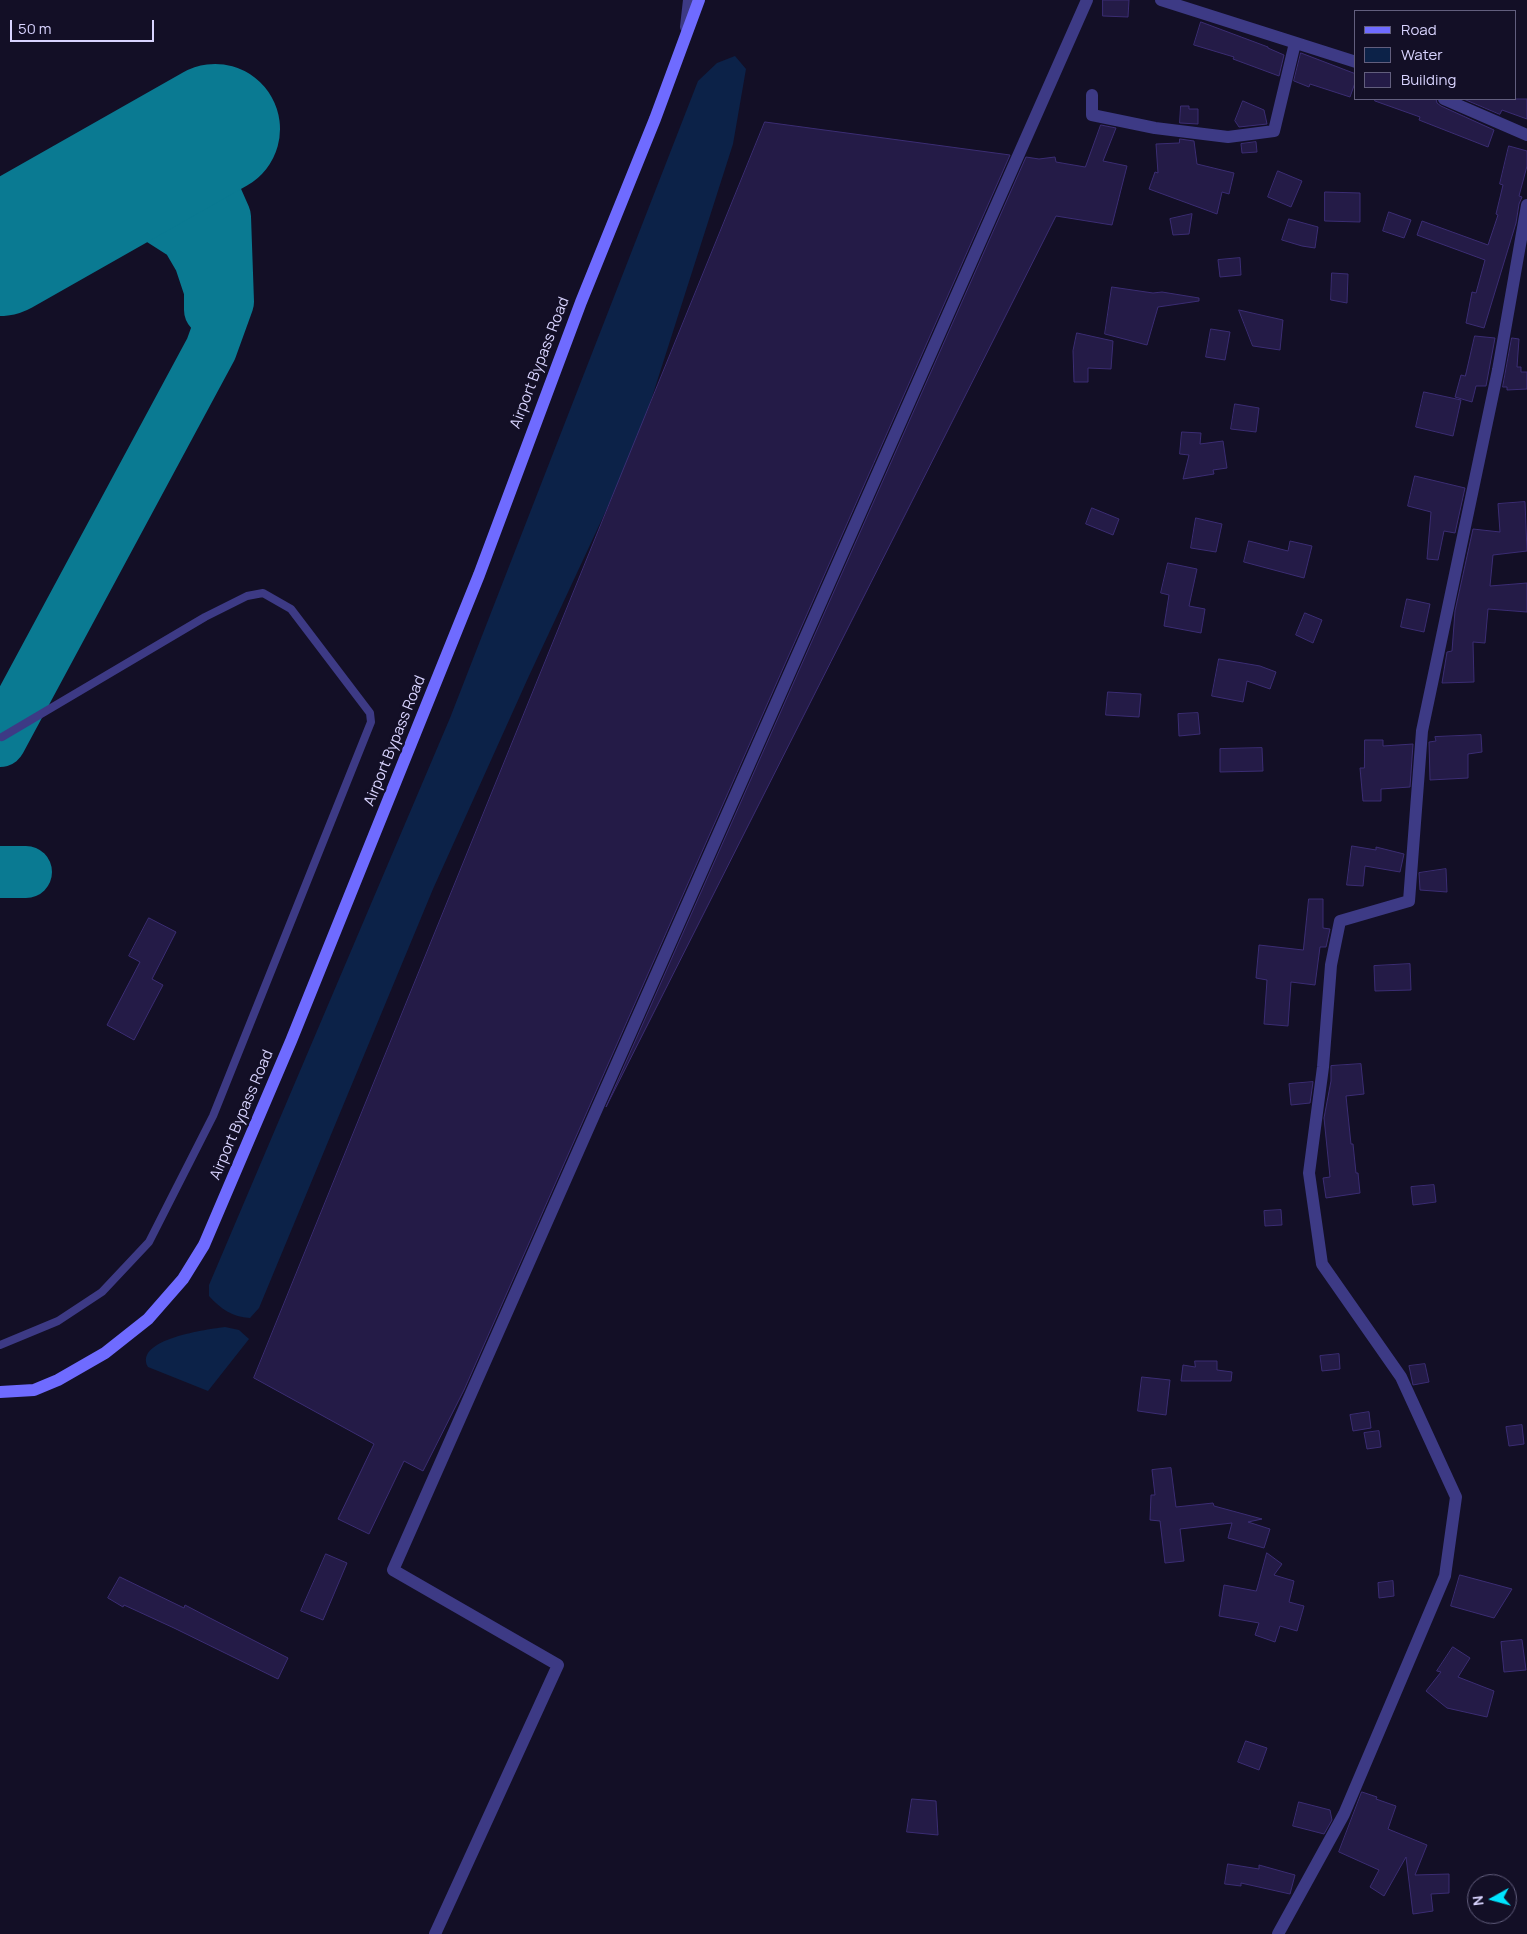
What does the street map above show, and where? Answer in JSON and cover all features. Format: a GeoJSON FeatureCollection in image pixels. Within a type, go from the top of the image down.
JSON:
{"type":"FeatureCollection","features":[{"type":"Feature","properties":{"kind":"street"},"geometry":{"type":"LineString","coordinates":[[684,39],[690,0]]}},
{"type":"Feature","properties":{"kind":"street","name":"Airport Bypass Road"},"geometry":{"type":"LineString","coordinates":[[0,1392],[34,1390],[58,1380],[105,1353],[148,1319],[183,1279],[204,1245],[291,1041],[475,584],[581,302],[655,119],[699,0]]}},
{"type":"Feature","properties":{"kind":"street"},"geometry":{"type":"LineString","coordinates":[[435,1934],[558,1665],[393,1570],[1088,0]]}},
{"type":"Feature","properties":{"kind":"street"},"geometry":{"type":"LineString","coordinates":[[1161,0],[1354,61]]}},
{"type":"Feature","properties":{"kind":"street"},"geometry":{"type":"LineString","coordinates":[[1092,96],[1092,115],[1156,128],[1228,137],[1274,131],[1295,43]]}},
{"type":"Feature","properties":{"kind":"street"},"geometry":{"type":"LineString","coordinates":[[1446,100],[1527,135]]}},
{"type":"Feature","properties":{"kind":"street"},"geometry":{"type":"LineString","coordinates":[[1278,1934],[1344,1814],[1445,1576],[1456,1496],[1401,1377],[1322,1264],[1310,1173],[1323,1067],[1331,964],[1340,920],[1409,901],[1422,731],[1498,370],[1527,205]]}},
{"type":"Feature","properties":{"kind":"lane"},"geometry":{"type":"LineString","coordinates":[[0,1345],[58,1321],[102,1292],[149,1242],[213,1116],[371,722],[370,713],[291,610],[263,593],[247,596],[205,617],[2,737]]}},
{"type":"Feature","properties":{"kind":"water"},"geometry":{"type":"Polygon","coordinates":[[[735,56],[746,69],[733,144],[637,444],[528,678],[433,889],[259,1308],[250,1318],[232,1314],[218,1305],[209,1296],[209,1285],[450,718],[698,81],[717,63],[735,56]]]}},
{"type":"Feature","properties":{"kind":"water"},"geometry":{"type":"Polygon","coordinates":[[[225,1327],[239,1330],[249,1339],[208,1391],[148,1367],[146,1357],[151,1349],[162,1343],[190,1333],[225,1327]]]}},
{"type":"Feature","properties":{"kind":"building"},"geometry":{"type":"Polygon","coordinates":[[[1103,0],[1129,0],[1128,17],[1103,16],[1103,0]]]}},
{"type":"Feature","properties":{"kind":"building"},"geometry":{"type":"Polygon","coordinates":[[[1201,22],[1268,47],[1284,55],[1279,76],[1233,59],[1234,57],[1194,45],[1201,22]]]}},
{"type":"Feature","properties":{"kind":"building"},"geometry":{"type":"Polygon","coordinates":[[[1301,53],[1354,73],[1354,86],[1350,97],[1310,84],[1309,87],[1294,81],[1301,53]]]}},
{"type":"Feature","properties":{"kind":"building"},"geometry":{"type":"Polygon","coordinates":[[[1527,99],[1527,119],[1502,110],[1500,114],[1466,100],[1527,99]]]}},
{"type":"Feature","properties":{"kind":"building"},"geometry":{"type":"Polygon","coordinates":[[[1436,100],[1441,106],[1494,130],[1488,147],[1419,120],[1420,117],[1375,101],[1436,100]]]}},
{"type":"Feature","properties":{"kind":"building"},"geometry":{"type":"Polygon","coordinates":[[[1243,101],[1264,110],[1267,124],[1239,127],[1235,121],[1243,101]]]}},
{"type":"Feature","properties":{"kind":"building"},"geometry":{"type":"Polygon","coordinates":[[[1181,106],[1189,106],[1189,109],[1198,109],[1198,124],[1180,123],[1181,106]]]}},
{"type":"Feature","properties":{"kind":"building"},"geometry":{"type":"Polygon","coordinates":[[[765,122],[1010,155],[464,1390],[423,1471],[404,1461],[369,1534],[338,1519],[374,1444],[254,1378],[765,122]]]}},
{"type":"Feature","properties":{"kind":"building"},"geometry":{"type":"Polygon","coordinates":[[[1101,125],[1116,128],[1103,161],[1127,166],[1112,225],[1056,216],[606,1107],[1026,157],[1039,159],[1055,157],[1056,162],[1085,167],[1101,125]]]}},
{"type":"Feature","properties":{"kind":"building"},"geometry":{"type":"Polygon","coordinates":[[[1180,139],[1194,141],[1197,164],[1234,173],[1229,194],[1222,192],[1217,214],[1149,189],[1155,172],[1158,173],[1156,144],[1179,143],[1180,139]]]}},
{"type":"Feature","properties":{"kind":"building"},"geometry":{"type":"Polygon","coordinates":[[[1256,142],[1257,152],[1242,153],[1241,144],[1256,142]]]}},
{"type":"Feature","properties":{"kind":"building"},"geometry":{"type":"Polygon","coordinates":[[[1509,146],[1527,151],[1527,166],[1519,196],[1522,197],[1516,223],[1484,328],[1466,323],[1472,292],[1476,293],[1485,260],[1417,235],[1422,221],[1488,245],[1498,215],[1496,214],[1503,185],[1500,184],[1509,146]]]}},
{"type":"Feature","properties":{"kind":"building"},"geometry":{"type":"Polygon","coordinates":[[[1278,171],[1302,181],[1291,207],[1268,197],[1278,171]]]}},
{"type":"Feature","properties":{"kind":"building"},"geometry":{"type":"Polygon","coordinates":[[[1325,192],[1360,193],[1360,222],[1325,221],[1325,192]]]}},
{"type":"Feature","properties":{"kind":"building"},"geometry":{"type":"Polygon","coordinates":[[[1389,212],[1411,220],[1404,238],[1383,231],[1389,212]]]}},
{"type":"Feature","properties":{"kind":"building"},"geometry":{"type":"Polygon","coordinates":[[[1192,214],[1189,234],[1173,235],[1170,219],[1192,214]]]}},
{"type":"Feature","properties":{"kind":"building"},"geometry":{"type":"Polygon","coordinates":[[[1289,219],[1318,227],[1315,248],[1282,240],[1289,219]]]}},
{"type":"Feature","properties":{"kind":"building"},"geometry":{"type":"Polygon","coordinates":[[[1240,258],[1241,275],[1220,277],[1218,260],[1240,258]]]}},
{"type":"Feature","properties":{"kind":"building"},"geometry":{"type":"Polygon","coordinates":[[[1332,273],[1348,274],[1347,303],[1331,300],[1332,273]]]}},
{"type":"Feature","properties":{"kind":"building"},"geometry":{"type":"Polygon","coordinates":[[[1112,287],[1153,293],[1162,292],[1199,298],[1199,301],[1158,307],[1147,345],[1105,334],[1112,287]]]}},
{"type":"Feature","properties":{"kind":"building"},"geometry":{"type":"Polygon","coordinates":[[[1239,310],[1283,320],[1280,350],[1253,346],[1239,310]]]}},
{"type":"Feature","properties":{"kind":"building"},"geometry":{"type":"Polygon","coordinates":[[[1211,329],[1230,332],[1225,360],[1206,357],[1211,329]]]}},
{"type":"Feature","properties":{"kind":"building"},"geometry":{"type":"Polygon","coordinates":[[[1077,333],[1113,341],[1111,369],[1088,368],[1088,382],[1074,382],[1073,351],[1077,333]]]}},
{"type":"Feature","properties":{"kind":"building"},"geometry":{"type":"Polygon","coordinates":[[[1475,336],[1495,338],[1486,386],[1476,386],[1472,402],[1455,397],[1461,375],[1465,376],[1475,336]]]}},
{"type":"Feature","properties":{"kind":"building"},"geometry":{"type":"Polygon","coordinates":[[[1512,338],[1519,339],[1517,367],[1521,367],[1521,372],[1527,372],[1527,389],[1507,390],[1507,387],[1503,387],[1512,338]]]}},
{"type":"Feature","properties":{"kind":"building"},"geometry":{"type":"Polygon","coordinates":[[[1424,392],[1461,400],[1453,436],[1416,427],[1424,392]]]}},
{"type":"Feature","properties":{"kind":"building"},"geometry":{"type":"Polygon","coordinates":[[[1235,404],[1259,408],[1256,432],[1231,429],[1235,404]]]}},
{"type":"Feature","properties":{"kind":"building"},"geometry":{"type":"Polygon","coordinates":[[[1182,432],[1201,433],[1200,444],[1223,441],[1227,468],[1213,470],[1214,474],[1183,479],[1189,455],[1180,454],[1182,432]]]}},
{"type":"Feature","properties":{"kind":"building"},"geometry":{"type":"Polygon","coordinates":[[[1415,476],[1465,488],[1455,533],[1444,531],[1438,560],[1427,559],[1431,512],[1408,506],[1415,476]]]}},
{"type":"Feature","properties":{"kind":"building"},"geometry":{"type":"Polygon","coordinates":[[[1525,502],[1527,551],[1493,555],[1490,586],[1527,583],[1527,612],[1488,609],[1485,643],[1473,642],[1474,682],[1442,683],[1447,652],[1452,651],[1455,611],[1473,529],[1500,532],[1498,504],[1525,502]]]}},
{"type":"Feature","properties":{"kind":"building"},"geometry":{"type":"Polygon","coordinates":[[[1092,508],[1119,519],[1113,535],[1086,524],[1092,508]]]}},
{"type":"Feature","properties":{"kind":"building"},"geometry":{"type":"Polygon","coordinates":[[[1196,518],[1222,524],[1216,552],[1191,548],[1196,518]]]}},
{"type":"Feature","properties":{"kind":"building"},"geometry":{"type":"Polygon","coordinates":[[[1249,541],[1288,551],[1290,541],[1312,546],[1304,578],[1244,562],[1249,541]]]}},
{"type":"Feature","properties":{"kind":"building"},"geometry":{"type":"Polygon","coordinates":[[[1168,563],[1197,569],[1189,606],[1205,609],[1201,633],[1164,626],[1169,595],[1161,593],[1168,563]]]}},
{"type":"Feature","properties":{"kind":"building"},"geometry":{"type":"Polygon","coordinates":[[[1407,599],[1430,604],[1424,632],[1401,627],[1407,599]]]}},
{"type":"Feature","properties":{"kind":"building"},"geometry":{"type":"Polygon","coordinates":[[[1305,613],[1322,620],[1313,643],[1296,635],[1305,613]]]}},
{"type":"Feature","properties":{"kind":"building"},"geometry":{"type":"Polygon","coordinates":[[[1219,659],[1260,666],[1276,672],[1270,689],[1247,681],[1243,702],[1212,696],[1219,659]]]}},
{"type":"Feature","properties":{"kind":"building"},"geometry":{"type":"Polygon","coordinates":[[[1108,692],[1141,694],[1139,717],[1106,715],[1108,692]]]}},
{"type":"Feature","properties":{"kind":"building"},"geometry":{"type":"Polygon","coordinates":[[[1198,713],[1200,734],[1179,736],[1178,714],[1198,713]]]}},
{"type":"Feature","properties":{"kind":"building"},"geometry":{"type":"Polygon","coordinates":[[[1481,735],[1482,752],[1468,754],[1468,778],[1430,780],[1429,742],[1436,741],[1435,737],[1481,735]]]}},
{"type":"Feature","properties":{"kind":"building"},"geometry":{"type":"Polygon","coordinates":[[[1365,740],[1383,740],[1383,746],[1413,744],[1410,787],[1381,789],[1381,801],[1363,801],[1360,768],[1364,768],[1365,740]]]}},
{"type":"Feature","properties":{"kind":"building"},"geometry":{"type":"Polygon","coordinates":[[[1262,748],[1263,771],[1220,772],[1220,749],[1262,748]]]}},
{"type":"Feature","properties":{"kind":"building"},"geometry":{"type":"Polygon","coordinates":[[[1352,846],[1376,850],[1376,847],[1404,854],[1400,872],[1365,866],[1363,886],[1347,885],[1352,846]]]}},
{"type":"Feature","properties":{"kind":"building"},"geometry":{"type":"Polygon","coordinates":[[[1446,869],[1447,892],[1420,890],[1419,873],[1446,869]]]}},
{"type":"Feature","properties":{"kind":"building"},"geometry":{"type":"Polygon","coordinates":[[[1309,899],[1323,899],[1323,928],[1330,929],[1326,947],[1320,947],[1315,985],[1291,982],[1288,1026],[1264,1024],[1267,980],[1256,978],[1259,945],[1303,950],[1309,899]]]}},
{"type":"Feature","properties":{"kind":"building"},"geometry":{"type":"Polygon","coordinates":[[[149,918],[176,932],[152,979],[163,985],[134,1040],[107,1025],[140,962],[129,956],[149,918]]]}},
{"type":"Feature","properties":{"kind":"building"},"geometry":{"type":"Polygon","coordinates":[[[1410,964],[1411,990],[1375,991],[1374,966],[1410,964]]]}},
{"type":"Feature","properties":{"kind":"building"},"geometry":{"type":"Polygon","coordinates":[[[1361,1064],[1364,1094],[1346,1096],[1351,1144],[1353,1144],[1360,1193],[1326,1198],[1323,1178],[1330,1177],[1324,1118],[1331,1081],[1331,1066],[1361,1064]]]}},
{"type":"Feature","properties":{"kind":"building"},"geometry":{"type":"Polygon","coordinates":[[[1313,1082],[1310,1103],[1291,1105],[1289,1084],[1313,1082]]]}},
{"type":"Feature","properties":{"kind":"building"},"geometry":{"type":"Polygon","coordinates":[[[1434,1185],[1436,1202],[1413,1205],[1411,1187],[1434,1185]]]}},
{"type":"Feature","properties":{"kind":"building"},"geometry":{"type":"Polygon","coordinates":[[[1281,1210],[1282,1225],[1265,1226],[1264,1211],[1281,1210]]]}},
{"type":"Feature","properties":{"kind":"building"},"geometry":{"type":"Polygon","coordinates":[[[1339,1354],[1340,1369],[1322,1371],[1320,1356],[1339,1354]]]}},
{"type":"Feature","properties":{"kind":"building"},"geometry":{"type":"Polygon","coordinates":[[[1195,1361],[1217,1361],[1217,1370],[1232,1372],[1231,1381],[1181,1381],[1183,1365],[1195,1367],[1195,1361]]]}},
{"type":"Feature","properties":{"kind":"building"},"geometry":{"type":"Polygon","coordinates":[[[1425,1364],[1429,1382],[1413,1385],[1409,1366],[1425,1364]]]}},
{"type":"Feature","properties":{"kind":"building"},"geometry":{"type":"Polygon","coordinates":[[[1142,1377],[1170,1380],[1166,1415],[1138,1411],[1142,1377]]]}},
{"type":"Feature","properties":{"kind":"building"},"geometry":{"type":"Polygon","coordinates":[[[1369,1412],[1371,1428],[1353,1431],[1350,1415],[1369,1412]]]}},
{"type":"Feature","properties":{"kind":"building"},"geometry":{"type":"Polygon","coordinates":[[[1522,1425],[1524,1444],[1509,1446],[1506,1427],[1522,1425]]]}},
{"type":"Feature","properties":{"kind":"building"},"geometry":{"type":"Polygon","coordinates":[[[1379,1431],[1381,1447],[1367,1449],[1364,1433],[1379,1431]]]}},
{"type":"Feature","properties":{"kind":"building"},"geometry":{"type":"Polygon","coordinates":[[[1171,1468],[1176,1507],[1213,1503],[1214,1506],[1262,1519],[1248,1522],[1270,1529],[1264,1548],[1228,1538],[1232,1523],[1180,1529],[1184,1561],[1165,1563],[1160,1521],[1150,1520],[1151,1495],[1155,1495],[1152,1470],[1171,1468]]]}},
{"type":"Feature","properties":{"kind":"building"},"geometry":{"type":"Polygon","coordinates":[[[1267,1553],[1282,1564],[1274,1575],[1294,1581],[1289,1602],[1304,1606],[1297,1631],[1280,1626],[1275,1642],[1255,1635],[1259,1623],[1219,1616],[1224,1585],[1256,1591],[1267,1553]]]}},
{"type":"Feature","properties":{"kind":"building"},"geometry":{"type":"Polygon","coordinates":[[[326,1554],[347,1563],[323,1620],[301,1611],[326,1554]]]}},
{"type":"Feature","properties":{"kind":"building"},"geometry":{"type":"Polygon","coordinates":[[[1460,1575],[1512,1589],[1494,1618],[1451,1606],[1460,1575]]]}},
{"type":"Feature","properties":{"kind":"building"},"geometry":{"type":"Polygon","coordinates":[[[120,1577],[184,1608],[185,1605],[288,1658],[278,1679],[174,1628],[124,1605],[123,1607],[108,1598],[120,1577]]]}},
{"type":"Feature","properties":{"kind":"building"},"geometry":{"type":"Polygon","coordinates":[[[1393,1581],[1394,1596],[1379,1598],[1378,1583],[1393,1581]]]}},
{"type":"Feature","properties":{"kind":"building"},"geometry":{"type":"Polygon","coordinates":[[[1522,1640],[1526,1670],[1504,1672],[1501,1642],[1522,1640]]]}},
{"type":"Feature","properties":{"kind":"building"},"geometry":{"type":"Polygon","coordinates":[[[1453,1647],[1470,1658],[1458,1677],[1494,1691],[1487,1717],[1447,1708],[1426,1691],[1441,1672],[1437,1671],[1453,1647]]]}},
{"type":"Feature","properties":{"kind":"building"},"geometry":{"type":"Polygon","coordinates":[[[1246,1741],[1267,1748],[1259,1770],[1238,1762],[1246,1741]]]}},
{"type":"Feature","properties":{"kind":"building"},"geometry":{"type":"Polygon","coordinates":[[[1362,1792],[1396,1806],[1388,1829],[1427,1845],[1415,1875],[1449,1874],[1449,1893],[1431,1894],[1433,1911],[1413,1914],[1406,1857],[1384,1896],[1370,1887],[1379,1870],[1339,1852],[1362,1792]]]}},
{"type":"Feature","properties":{"kind":"building"},"geometry":{"type":"Polygon","coordinates":[[[912,1799],[936,1801],[938,1835],[907,1832],[912,1799]]]}},
{"type":"Feature","properties":{"kind":"building"},"geometry":{"type":"Polygon","coordinates":[[[1299,1802],[1330,1810],[1332,1820],[1324,1834],[1293,1826],[1299,1802]]]}},
{"type":"Feature","properties":{"kind":"building"},"geometry":{"type":"Polygon","coordinates":[[[1228,1864],[1259,1869],[1259,1865],[1295,1875],[1290,1894],[1241,1883],[1241,1886],[1225,1884],[1228,1864]]]}},
{"type":"Feature","properties":{"kind":"taxiway"},"geometry":{"type":"LineString","coordinates":[[0,741],[211,349],[228,302],[225,217],[192,142]]}},
{"type":"Feature","properties":{"kind":"taxiway"},"geometry":{"type":"LineString","coordinates":[[75,208],[112,203],[150,213],[186,236],[200,260],[210,290],[210,310]]}},
{"type":"Feature","properties":{"kind":"taxiway"},"geometry":{"type":"LineString","coordinates":[[0,872],[26,872]]}},
{"type":"Feature","properties":{"kind":"runway"},"geometry":{"type":"LineString","coordinates":[[0,251],[215,129]]}}]}
